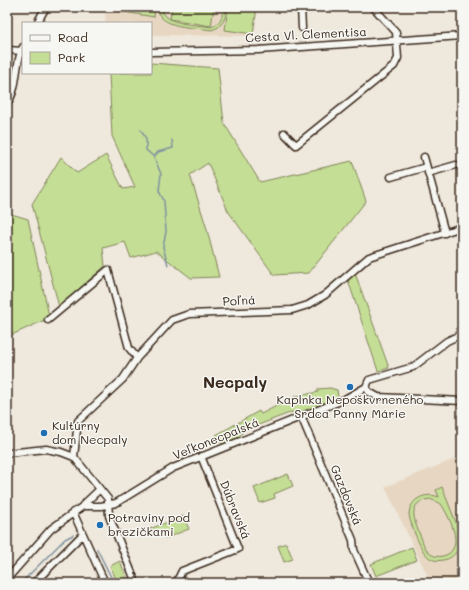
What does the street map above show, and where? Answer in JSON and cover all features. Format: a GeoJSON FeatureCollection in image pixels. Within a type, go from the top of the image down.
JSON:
{"type":"FeatureCollection","features":[{"type":"Feature","properties":{"kind":"street"},"geometry":{"type":"LineString","coordinates":[[38,22],[46,7]]}},
{"type":"Feature","properties":{"kind":"street"},"geometry":{"type":"LineString","coordinates":[[301,7],[302,28]]}},
{"type":"Feature","properties":{"kind":"street"},"geometry":{"type":"LineString","coordinates":[[284,133],[296,145],[389,72],[398,58],[396,32],[373,7]]}},
{"type":"Feature","properties":{"kind":"street","name":"Cesta Vl. Clementisa"},"geometry":{"type":"LineString","coordinates":[[152,52],[258,50],[462,36]]}},
{"type":"Feature","properties":{"kind":"street"},"geometry":{"type":"LineString","coordinates":[[7,50],[22,49],[15,88],[7,104]]}},
{"type":"Feature","properties":{"kind":"street"},"geometry":{"type":"LineString","coordinates":[[424,157],[445,233]]}},
{"type":"Feature","properties":{"kind":"street"},"geometry":{"type":"LineString","coordinates":[[391,177],[456,165]]}},
{"type":"Feature","properties":{"kind":"street","name":"Poľná"},"geometry":{"type":"LineString","coordinates":[[74,457],[78,421],[123,379],[137,358],[172,320],[179,316],[292,310],[308,305],[325,295],[369,257],[462,227]]}},
{"type":"Feature","properties":{"kind":"street"},"geometry":{"type":"LineString","coordinates":[[48,320],[108,270],[129,348],[137,358]]}},
{"type":"Feature","properties":{"kind":"street","name":"Veľkonecpalská"},"geometry":{"type":"LineString","coordinates":[[82,506],[108,505],[120,500],[173,468],[349,397],[366,387],[369,380],[413,367],[447,341],[462,334]]}},
{"type":"Feature","properties":{"kind":"street"},"geometry":{"type":"LineString","coordinates":[[366,387],[369,392],[378,397],[462,401]]}},
{"type":"Feature","properties":{"kind":"street","name":"Gazdovská"},"geometry":{"type":"LineString","coordinates":[[302,416],[353,540],[354,550],[369,583]]}},
{"type":"Feature","properties":{"kind":"street"},"geometry":{"type":"LineString","coordinates":[[7,453],[46,449],[61,452],[74,457],[108,499],[109,516],[136,583]]}},
{"type":"Feature","properties":{"kind":"street","name":"Dúbravská"},"geometry":{"type":"LineString","coordinates":[[176,583],[182,571],[238,549],[201,456]]}},
{"type":"Feature","properties":{"kind":"street"},"geometry":{"type":"LineString","coordinates":[[7,579],[51,529],[82,506],[100,489]]}},
{"type":"Feature","properties":{"kind":"street"},"geometry":{"type":"LineString","coordinates":[[73,512],[105,583]]}},
{"type":"Feature","properties":{"kind":"street"},"geometry":{"type":"LineString","coordinates":[[34,583],[83,534]]}},
{"type":"Feature","properties":{"kind":"shaded area"},"geometry":{"type":"Polygon","coordinates":[[[106,7],[258,7],[253,36],[152,35],[152,22],[105,22],[106,7]]]}},
{"type":"Feature","properties":{"kind":"shaded area"},"geometry":{"type":"Polygon","coordinates":[[[462,456],[462,583],[431,583],[385,487],[462,456]]]}},
{"type":"Feature","properties":{"kind":"green space"},"geometry":{"type":"Polygon","coordinates":[[[118,7],[155,7],[154,17],[118,11],[118,7]]]}},
{"type":"Feature","properties":{"kind":"green space"},"geometry":{"type":"Polygon","coordinates":[[[157,7],[161,7],[163,13],[174,21],[211,27],[217,24],[221,19],[222,7],[225,7],[226,15],[223,22],[218,27],[211,30],[178,26],[170,23],[159,14],[157,7]]]}},
{"type":"Feature","properties":{"kind":"green space"},"geometry":{"type":"Polygon","coordinates":[[[172,7],[214,7],[211,26],[170,19],[172,7]]]}},
{"type":"Feature","properties":{"kind":"green space"},"geometry":{"type":"Polygon","coordinates":[[[228,7],[257,7],[253,34],[225,30],[228,7]]]}},
{"type":"Feature","properties":{"kind":"green space"},"geometry":{"type":"Polygon","coordinates":[[[152,63],[218,68],[224,123],[260,182],[352,161],[366,201],[309,273],[274,275],[228,211],[208,163],[190,175],[206,226],[219,277],[191,278],[156,251],[131,258],[125,242],[103,248],[105,266],[59,307],[32,204],[61,157],[77,173],[106,155],[123,189],[135,187],[112,136],[109,74],[152,74],[152,63]]]}},
{"type":"Feature","properties":{"kind":"green space"},"geometry":{"type":"Polygon","coordinates":[[[7,207],[8,213],[28,219],[49,316],[45,320],[7,337],[7,207]]]}},
{"type":"Feature","properties":{"kind":"green space"},"geometry":{"type":"Polygon","coordinates":[[[355,273],[389,368],[378,371],[348,280],[355,273]]]}},
{"type":"Feature","properties":{"kind":"green space"},"geometry":{"type":"Polygon","coordinates":[[[330,388],[337,390],[338,396],[336,398],[296,414],[292,412],[243,431],[239,437],[222,444],[216,435],[259,411],[261,414],[294,397],[318,392],[318,389],[330,388]]]}},
{"type":"Feature","properties":{"kind":"green space"},"geometry":{"type":"Polygon","coordinates":[[[288,474],[293,486],[274,494],[275,498],[260,503],[254,488],[288,474]]]}},
{"type":"Feature","properties":{"kind":"green space"},"geometry":{"type":"Polygon","coordinates":[[[442,487],[462,538],[462,554],[459,547],[455,554],[451,557],[437,561],[428,557],[422,549],[410,521],[409,513],[410,508],[416,500],[429,495],[439,497],[436,490],[442,487]],[[430,499],[422,501],[417,504],[414,513],[414,519],[425,547],[434,556],[446,555],[452,551],[455,539],[451,523],[441,504],[430,499]]]}},
{"type":"Feature","properties":{"kind":"green space"},"geometry":{"type":"Polygon","coordinates":[[[183,516],[189,529],[166,538],[150,529],[183,516]]]}},
{"type":"Feature","properties":{"kind":"green space"},"geometry":{"type":"Polygon","coordinates":[[[286,543],[293,559],[284,562],[278,546],[286,543]]]}},
{"type":"Feature","properties":{"kind":"green space"},"geometry":{"type":"Polygon","coordinates":[[[412,547],[417,560],[376,576],[371,564],[412,547]]]}},
{"type":"Feature","properties":{"kind":"green space"},"geometry":{"type":"Polygon","coordinates":[[[120,561],[129,583],[118,583],[110,566],[120,561]]]}},
{"type":"Feature","properties":{"kind":"waterway"},"geometry":{"type":"LineString","coordinates":[[141,130],[146,139],[146,150],[154,157],[161,174],[159,191],[164,201],[166,232],[163,247],[168,265]]}},
{"type":"Feature","properties":{"kind":"waterway"},"geometry":{"type":"LineString","coordinates":[[154,157],[158,152],[173,148],[172,140]]}},
{"type":"Feature","properties":{"kind":"waterway"},"geometry":{"type":"LineString","coordinates":[[21,583],[65,539],[73,535]]}},
{"type":"Feature","properties":{"kind":"waterway"},"geometry":{"type":"LineString","coordinates":[[97,549],[114,583]]}},
{"type":"Feature","properties":{"kind":"place","name":"Kaplnka Nepoškvrneného Srdca Panny Márie"},"geometry":{"type":"Point","coordinates":[350,387]}},
{"type":"Feature","properties":{"kind":"place","name":"Kultúrny dom Necpaly"},"geometry":{"type":"Point","coordinates":[44,433]}},
{"type":"Feature","properties":{"kind":"place","name":"Potraviny pod brezičkami"},"geometry":{"type":"Point","coordinates":[100,525]}},
{"type":"Feature","properties":{"kind":"district","name":"Necpaly"},"geometry":{"type":"Point","coordinates":[235,382]}}]}
